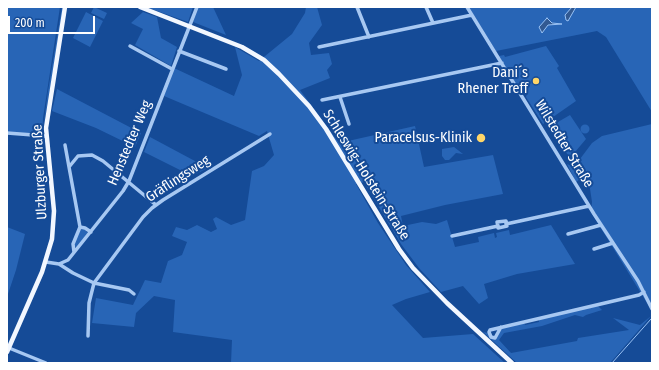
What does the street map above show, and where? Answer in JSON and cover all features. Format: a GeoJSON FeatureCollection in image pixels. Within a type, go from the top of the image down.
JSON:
{"type":"FeatureCollection","features":[{"type":"Feature","properties":{"kind":"main road","name":"Schleswig-Holstein-Straße"},"geometry":{"type":"LineString","coordinates":[[140,7],[220,36],[255,53],[279,74],[309,106],[326,129],[413,268],[447,303],[512,363]]}},
{"type":"Feature","properties":{"kind":"main road","name":"Ulzburger Straße"},"geometry":{"type":"LineString","coordinates":[[8,350],[46,262],[52,239],[54,211],[46,136],[55,65],[66,9]]}},
{"type":"Feature","properties":{"kind":"street","name":"Henstedter Weg"},"geometry":{"type":"LineString","coordinates":[[59,264],[68,260],[129,181],[196,7]]}},
{"type":"Feature","properties":{"kind":"street"},"geometry":{"type":"LineString","coordinates":[[357,7],[369,37]]}},
{"type":"Feature","properties":{"kind":"street"},"geometry":{"type":"LineString","coordinates":[[426,7],[433,23]]}},
{"type":"Feature","properties":{"kind":"street","name":"Wilstedter Straße"},"geometry":{"type":"LineString","coordinates":[[467,7],[589,206],[644,292],[652,309]]}},
{"type":"Feature","properties":{"kind":"street"},"geometry":{"type":"LineString","coordinates":[[319,47],[472,14]]}},
{"type":"Feature","properties":{"kind":"street"},"geometry":{"type":"LineString","coordinates":[[130,46],[172,69]]}},
{"type":"Feature","properties":{"kind":"street"},"geometry":{"type":"LineString","coordinates":[[179,51],[226,68]]}},
{"type":"Feature","properties":{"kind":"street"},"geometry":{"type":"LineString","coordinates":[[322,100],[502,63]]}},
{"type":"Feature","properties":{"kind":"street"},"geometry":{"type":"LineString","coordinates":[[340,97],[348,124]]}},
{"type":"Feature","properties":{"kind":"street"},"geometry":{"type":"LineString","coordinates":[[7,133],[46,136]]}},
{"type":"Feature","properties":{"kind":"street","name":"Gräflingsweg"},"geometry":{"type":"LineString","coordinates":[[94,282],[143,217],[156,205],[270,134]]}},
{"type":"Feature","properties":{"kind":"street"},"geometry":{"type":"LineString","coordinates":[[65,145],[80,227],[73,244],[74,252]]}},
{"type":"Feature","properties":{"kind":"street"},"geometry":{"type":"LineString","coordinates":[[70,167],[74,159],[85,154],[98,158],[129,181],[141,194],[156,205]]}},
{"type":"Feature","properties":{"kind":"street"},"geometry":{"type":"LineString","coordinates":[[67,156],[74,159]]}},
{"type":"Feature","properties":{"kind":"street"},"geometry":{"type":"LineString","coordinates":[[452,236],[498,226],[497,222],[506,221],[506,224],[589,206]]}},
{"type":"Feature","properties":{"kind":"street"},"geometry":{"type":"LineString","coordinates":[[568,234],[601,224]]}},
{"type":"Feature","properties":{"kind":"street"},"geometry":{"type":"LineString","coordinates":[[80,227],[91,232]]}},
{"type":"Feature","properties":{"kind":"street"},"geometry":{"type":"LineString","coordinates":[[594,249],[613,243]]}},
{"type":"Feature","properties":{"kind":"street"},"geometry":{"type":"LineString","coordinates":[[46,262],[59,264],[73,273],[94,282],[129,290],[134,294]]}},
{"type":"Feature","properties":{"kind":"street"},"geometry":{"type":"LineString","coordinates":[[88,336],[89,303],[94,282]]}},
{"type":"Feature","properties":{"kind":"street"},"geometry":{"type":"LineString","coordinates":[[501,327],[633,297],[644,292]]}},
{"type":"Feature","properties":{"kind":"street"},"geometry":{"type":"LineString","coordinates":[[8,350],[46,363]]}},
{"type":"Feature","properties":{"kind":"shaded area"},"geometry":{"type":"Polygon","coordinates":[[[7,7],[60,7],[43,118],[42,135],[7,132],[7,7]]]}},
{"type":"Feature","properties":{"kind":"shaded area"},"geometry":{"type":"Polygon","coordinates":[[[62,7],[64,7],[43,129],[48,91],[62,7]]]}},
{"type":"Feature","properties":{"kind":"shaded area"},"geometry":{"type":"Polygon","coordinates":[[[94,7],[107,13],[104,19],[91,13],[94,7]]]}},
{"type":"Feature","properties":{"kind":"shaded area"},"geometry":{"type":"Polygon","coordinates":[[[146,7],[193,7],[188,22],[146,7]]]}},
{"type":"Feature","properties":{"kind":"shaded area"},"geometry":{"type":"Polygon","coordinates":[[[199,7],[213,7],[226,35],[193,22],[199,7]]]}},
{"type":"Feature","properties":{"kind":"shaded area"},"geometry":{"type":"Polygon","coordinates":[[[306,7],[317,7],[322,25],[309,43],[311,55],[329,53],[332,64],[327,70],[330,78],[300,90],[339,143],[415,126],[424,167],[493,155],[503,194],[445,205],[401,216],[403,226],[422,222],[436,224],[447,220],[455,247],[479,242],[478,237],[494,233],[495,238],[497,237],[496,233],[509,230],[510,235],[551,225],[575,264],[517,274],[484,284],[488,298],[479,304],[463,286],[441,292],[419,268],[401,244],[364,182],[356,184],[378,223],[406,265],[430,292],[392,305],[423,338],[473,334],[505,363],[231,363],[232,340],[173,332],[175,300],[154,296],[136,313],[134,327],[92,323],[96,298],[133,305],[145,280],[161,283],[168,261],[182,255],[187,242],[172,236],[176,227],[187,230],[197,225],[211,232],[217,229],[213,219],[216,217],[231,225],[245,220],[252,171],[264,166],[274,155],[267,131],[259,136],[164,96],[174,68],[234,96],[242,75],[235,47],[259,61],[292,34],[305,13],[306,7]]]}},
{"type":"Feature","properties":{"kind":"shaded area"},"geometry":{"type":"Polygon","coordinates":[[[469,7],[652,7],[652,112],[606,37],[597,31],[496,51],[469,7]]]}},
{"type":"Feature","properties":{"kind":"shaded area"},"geometry":{"type":"Polygon","coordinates":[[[572,7],[576,7],[568,21],[566,20],[565,15],[572,7]]]}},
{"type":"Feature","properties":{"kind":"shaded area"},"geometry":{"type":"Polygon","coordinates":[[[86,12],[103,21],[90,47],[73,38],[86,12]]]}},
{"type":"Feature","properties":{"kind":"shaded area"},"geometry":{"type":"Polygon","coordinates":[[[143,12],[157,17],[161,38],[177,47],[171,66],[135,45],[143,29],[131,23],[143,12]]]}},
{"type":"Feature","properties":{"kind":"shaded area"},"geometry":{"type":"Polygon","coordinates":[[[547,18],[552,23],[562,24],[548,25],[542,33],[539,27],[547,18]]]}},
{"type":"Feature","properties":{"kind":"shaded area"},"geometry":{"type":"Polygon","coordinates":[[[546,46],[559,66],[557,68],[576,101],[543,124],[526,97],[527,94],[522,94],[499,56],[504,55],[505,57],[546,46]]]}},
{"type":"Feature","properties":{"kind":"shaded area"},"geometry":{"type":"Polygon","coordinates":[[[57,89],[141,133],[135,147],[96,128],[52,111],[57,89]]]}},
{"type":"Feature","properties":{"kind":"shaded area"},"geometry":{"type":"Polygon","coordinates":[[[570,115],[586,139],[570,158],[550,129],[551,126],[570,115]]]}},
{"type":"Feature","properties":{"kind":"shaded area"},"geometry":{"type":"Polygon","coordinates":[[[652,124],[652,311],[591,212],[592,202],[589,182],[583,177],[576,182],[567,164],[574,167],[592,143],[602,136],[652,124]]]}},
{"type":"Feature","properties":{"kind":"shaded area"},"geometry":{"type":"Polygon","coordinates":[[[583,125],[587,125],[589,129],[587,133],[583,133],[581,131],[581,127],[583,125]]]}},
{"type":"Feature","properties":{"kind":"shaded area"},"geometry":{"type":"Polygon","coordinates":[[[150,137],[208,168],[192,176],[144,152],[150,137]]]}},
{"type":"Feature","properties":{"kind":"shaded area"},"geometry":{"type":"Polygon","coordinates":[[[454,147],[463,154],[456,153],[449,160],[445,160],[442,156],[442,149],[454,147]]]}},
{"type":"Feature","properties":{"kind":"shaded area"},"geometry":{"type":"Polygon","coordinates":[[[7,227],[25,234],[16,270],[7,297],[7,227]]]}},
{"type":"Feature","properties":{"kind":"shaded area"},"geometry":{"type":"Polygon","coordinates":[[[84,229],[88,233],[76,248],[74,243],[80,230],[84,229]]]}},
{"type":"Feature","properties":{"kind":"shaded area"},"geometry":{"type":"Polygon","coordinates":[[[598,306],[602,310],[583,317],[575,315],[542,326],[504,333],[499,340],[511,353],[577,341],[578,338],[629,330],[613,318],[640,325],[651,316],[610,363],[517,363],[483,332],[488,333],[492,339],[502,328],[524,323],[525,325],[539,322],[539,319],[598,306]]]}},
{"type":"Feature","properties":{"kind":"waterway"},"geometry":{"type":"LineString","coordinates":[[612,363],[651,319]]}},
{"type":"Feature","properties":{"kind":"place","name":"Dani´s Rhener Treff"},"geometry":{"type":"Point","coordinates":[536,81]}},
{"type":"Feature","properties":{"kind":"place","name":"Paracelsus-Klinik"},"geometry":{"type":"Point","coordinates":[481,138]}}]}
